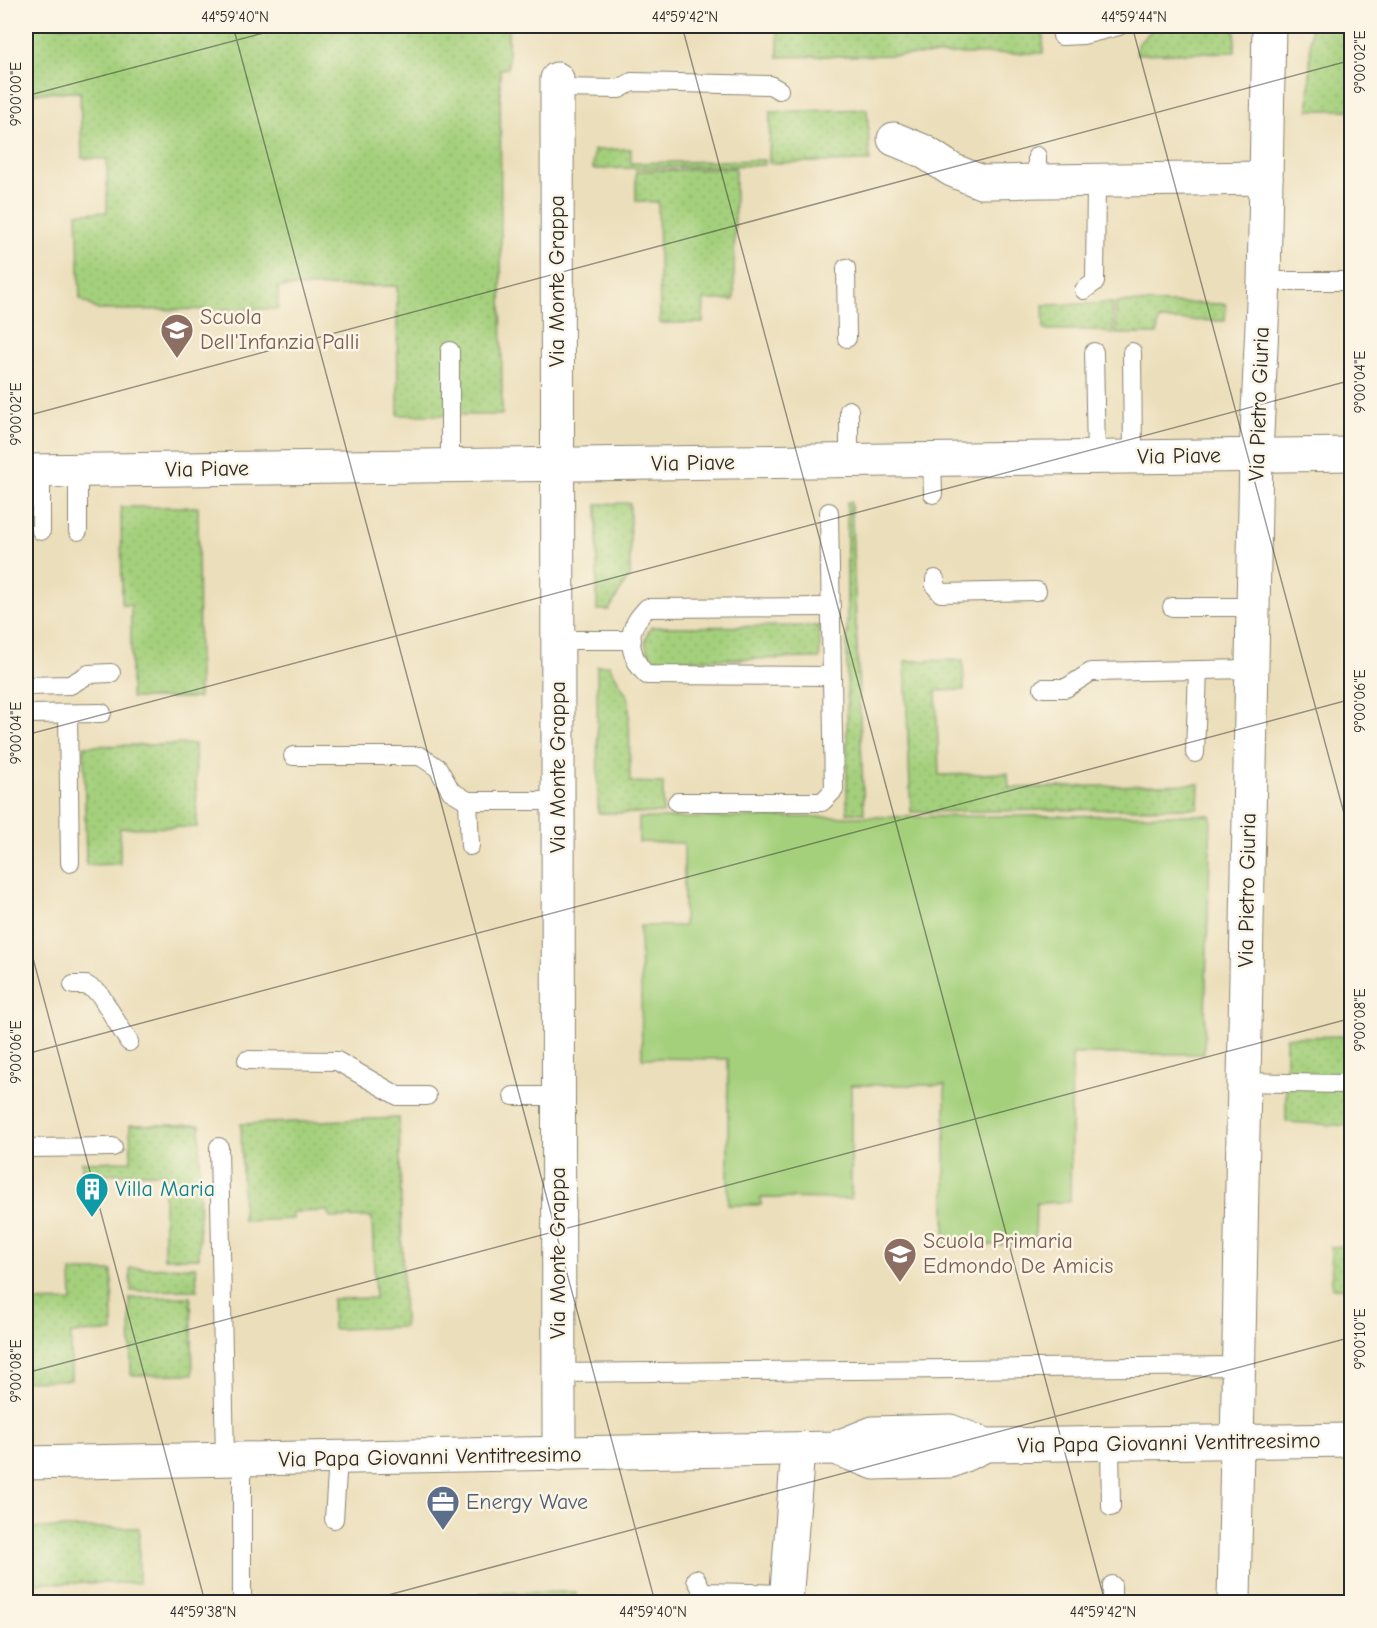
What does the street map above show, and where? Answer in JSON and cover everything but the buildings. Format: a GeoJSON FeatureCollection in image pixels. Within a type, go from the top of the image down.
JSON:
{"type":"FeatureCollection","features":[{"type":"Feature","properties":{"kind":"street","name":"Via Pietro Giuria"},"geometry":{"type":"LineString","coordinates":[[1233,1602],[1256,455],[1264,281],[1269,26]]}},
{"type":"Feature","properties":{"kind":"street","name":"Via Monte Grappa"},"geometry":{"type":"LineString","coordinates":[[557,84],[559,1454]]}},
{"type":"Feature","properties":{"kind":"street"},"geometry":{"type":"LineString","coordinates":[[894,139],[923,151],[952,171],[981,182],[1037,169],[1096,181],[1266,178]]}},
{"type":"Feature","properties":{"kind":"street","name":"Via Piave"},"geometry":{"type":"LineString","coordinates":[[32,469],[1352,454]]}},
{"type":"Feature","properties":{"kind":"street","name":"Via Papa Giovanni Ventitreesimo"},"geometry":{"type":"LineString","coordinates":[[26,1463],[835,1448],[875,1463],[951,1461],[986,1445],[1352,1440]]}},
{"type":"Feature","properties":{"kind":"street"},"geometry":{"type":"LineString","coordinates":[[787,1598],[798,1450]]}},
{"type":"Feature","properties":{"kind":"lane"},"geometry":{"type":"LineString","coordinates":[[1062,36],[1083,35],[1119,26]]}},
{"type":"Feature","properties":{"kind":"lane"},"geometry":{"type":"LineString","coordinates":[[557,84],[619,89],[632,82],[770,85],[779,90]]}},
{"type":"Feature","properties":{"kind":"lane"},"geometry":{"type":"LineString","coordinates":[[1084,290],[1095,282],[1096,181]]}},
{"type":"Feature","properties":{"kind":"lane"},"geometry":{"type":"LineString","coordinates":[[846,268],[847,338]]}},
{"type":"Feature","properties":{"kind":"lane"},"geometry":{"type":"LineString","coordinates":[[1264,281],[1352,281]]}},
{"type":"Feature","properties":{"kind":"lane"},"geometry":{"type":"LineString","coordinates":[[450,351],[450,465]]}},
{"type":"Feature","properties":{"kind":"lane"},"geometry":{"type":"LineString","coordinates":[[1094,352],[1096,457]]}},
{"type":"Feature","properties":{"kind":"lane"},"geometry":{"type":"LineString","coordinates":[[1132,352],[1133,456]]}},
{"type":"Feature","properties":{"kind":"lane"},"geometry":{"type":"LineString","coordinates":[[849,410],[849,461]]}},
{"type":"Feature","properties":{"kind":"lane"},"geometry":{"type":"LineString","coordinates":[[932,459],[933,494]]}},
{"type":"Feature","properties":{"kind":"lane"},"geometry":{"type":"LineString","coordinates":[[32,469],[41,531]]}},
{"type":"Feature","properties":{"kind":"lane"},"geometry":{"type":"LineString","coordinates":[[78,470],[78,531]]}},
{"type":"Feature","properties":{"kind":"lane"},"geometry":{"type":"LineString","coordinates":[[677,802],[822,802],[834,790],[829,512]]}},
{"type":"Feature","properties":{"kind":"lane"},"geometry":{"type":"LineString","coordinates":[[934,579],[935,586],[941,593],[1037,591]]}},
{"type":"Feature","properties":{"kind":"lane"},"geometry":{"type":"LineString","coordinates":[[1172,607],[1253,607]]}},
{"type":"Feature","properties":{"kind":"lane"},"geometry":{"type":"LineString","coordinates":[[831,608],[647,608],[631,632],[634,657],[640,669],[647,675],[832,676]]}},
{"type":"Feature","properties":{"kind":"lane"},"geometry":{"type":"LineString","coordinates":[[557,640],[632,640]]}},
{"type":"Feature","properties":{"kind":"lane"},"geometry":{"type":"LineString","coordinates":[[1043,688],[1066,688],[1091,672],[1252,669]]}},
{"type":"Feature","properties":{"kind":"lane"},"geometry":{"type":"LineString","coordinates":[[1195,753],[1198,670]]}},
{"type":"Feature","properties":{"kind":"lane"},"geometry":{"type":"LineString","coordinates":[[26,686],[70,685],[89,674],[111,674]]}},
{"type":"Feature","properties":{"kind":"lane"},"geometry":{"type":"LineString","coordinates":[[26,714],[102,713]]}},
{"type":"Feature","properties":{"kind":"lane"},"geometry":{"type":"LineString","coordinates":[[68,714],[70,863]]}},
{"type":"Feature","properties":{"kind":"lane"},"geometry":{"type":"LineString","coordinates":[[293,756],[420,756],[438,768],[451,791],[468,801],[558,801]]}},
{"type":"Feature","properties":{"kind":"lane"},"geometry":{"type":"LineString","coordinates":[[468,801],[470,846]]}},
{"type":"Feature","properties":{"kind":"lane"},"geometry":{"type":"LineString","coordinates":[[73,985],[86,985],[99,993],[129,1042]]}},
{"type":"Feature","properties":{"kind":"lane"},"geometry":{"type":"LineString","coordinates":[[247,1060],[337,1060],[398,1096],[427,1096]]}},
{"type":"Feature","properties":{"kind":"lane"},"geometry":{"type":"LineString","coordinates":[[1243,1082],[1343,1084]]}},
{"type":"Feature","properties":{"kind":"lane"},"geometry":{"type":"LineString","coordinates":[[513,1096],[558,1096]]}},
{"type":"Feature","properties":{"kind":"lane"},"geometry":{"type":"LineString","coordinates":[[26,1148],[113,1147]]}},
{"type":"Feature","properties":{"kind":"lane"},"geometry":{"type":"LineString","coordinates":[[219,1147],[242,1602]]}},
{"type":"Feature","properties":{"kind":"lane"},"geometry":{"type":"LineString","coordinates":[[558,1373],[1238,1366]]}},
{"type":"Feature","properties":{"kind":"lane"},"geometry":{"type":"LineString","coordinates":[[1110,1443],[1111,1507]]}},
{"type":"Feature","properties":{"kind":"lane"},"geometry":{"type":"LineString","coordinates":[[334,1519],[338,1458]]}},
{"type":"Feature","properties":{"kind":"lane"},"geometry":{"type":"LineString","coordinates":[[696,1579],[703,1592],[787,1598]]}},
{"type":"Feature","properties":{"kind":"green space"},"geometry":{"type":"Polygon","coordinates":[[[26,26],[508,26],[508,68],[500,69],[502,415],[398,415],[397,286],[278,287],[278,309],[98,310],[80,299],[77,213],[107,212],[107,159],[82,158],[80,92],[26,93],[26,26]]]}},
{"type":"Feature","properties":{"kind":"green space"},"geometry":{"type":"Polygon","coordinates":[[[778,26],[1043,26],[1043,53],[778,57],[778,26]]]}},
{"type":"Feature","properties":{"kind":"green space"},"geometry":{"type":"Polygon","coordinates":[[[1156,26],[1235,26],[1235,52],[1137,54],[1137,45],[1156,26]]]}},
{"type":"Feature","properties":{"kind":"green space"},"geometry":{"type":"Polygon","coordinates":[[[1311,26],[1351,26],[1351,110],[1309,110],[1311,26]]]}},
{"type":"Feature","properties":{"kind":"green space"},"geometry":{"type":"Polygon","coordinates":[[[867,109],[870,161],[769,163],[770,112],[867,109]]]}},
{"type":"Feature","properties":{"kind":"green space"},"geometry":{"type":"Polygon","coordinates":[[[631,149],[631,163],[765,160],[764,165],[593,169],[594,150],[631,149]]]}},
{"type":"Feature","properties":{"kind":"green space"},"geometry":{"type":"Polygon","coordinates":[[[735,168],[734,300],[704,300],[703,323],[660,323],[658,202],[636,201],[636,171],[735,168]]]}},
{"type":"Feature","properties":{"kind":"green space"},"geometry":{"type":"Polygon","coordinates":[[[1116,302],[1226,304],[1225,321],[1159,320],[1157,334],[1116,334],[1116,302]]]}},
{"type":"Feature","properties":{"kind":"green space"},"geometry":{"type":"Polygon","coordinates":[[[1113,303],[1113,334],[1095,330],[1044,330],[1043,305],[1113,303]]]}},
{"type":"Feature","properties":{"kind":"green space"},"geometry":{"type":"Polygon","coordinates":[[[847,502],[851,502],[864,813],[847,813],[847,502]]]}},
{"type":"Feature","properties":{"kind":"green space"},"geometry":{"type":"Polygon","coordinates":[[[630,503],[630,577],[609,610],[597,610],[597,504],[630,503]]]}},
{"type":"Feature","properties":{"kind":"green space"},"geometry":{"type":"Polygon","coordinates":[[[121,507],[198,507],[199,698],[131,698],[131,605],[122,605],[121,507]]]}},
{"type":"Feature","properties":{"kind":"green space"},"geometry":{"type":"Polygon","coordinates":[[[819,626],[820,658],[652,660],[646,643],[647,635],[652,627],[819,626]]]}},
{"type":"Feature","properties":{"kind":"green space"},"geometry":{"type":"Polygon","coordinates":[[[963,660],[964,690],[936,691],[939,775],[1008,773],[1009,788],[1199,784],[1198,808],[911,812],[905,661],[963,660]]]}},
{"type":"Feature","properties":{"kind":"green space"},"geometry":{"type":"Polygon","coordinates":[[[609,665],[629,699],[630,782],[663,783],[663,813],[598,813],[597,666],[609,665]]]}},
{"type":"Feature","properties":{"kind":"green space"},"geometry":{"type":"Polygon","coordinates":[[[195,744],[197,827],[120,828],[120,864],[86,865],[84,746],[195,744]]]}},
{"type":"Feature","properties":{"kind":"green space"},"geometry":{"type":"Polygon","coordinates":[[[1211,815],[1204,1054],[1072,1054],[1070,1202],[1036,1203],[1035,1244],[945,1246],[945,1085],[851,1085],[851,1199],[761,1198],[761,1205],[728,1205],[728,1059],[642,1058],[640,926],[684,926],[684,843],[639,842],[639,818],[1211,815]]]}},
{"type":"Feature","properties":{"kind":"green space"},"geometry":{"type":"Polygon","coordinates":[[[1351,1036],[1351,1288],[1332,1288],[1331,1247],[1345,1246],[1349,1126],[1286,1122],[1286,1037],[1351,1036]]]}},
{"type":"Feature","properties":{"kind":"green space"},"geometry":{"type":"Polygon","coordinates":[[[399,1118],[404,1327],[333,1329],[332,1299],[375,1298],[372,1217],[330,1218],[329,1211],[293,1212],[293,1219],[243,1221],[241,1124],[399,1118]]]}},
{"type":"Feature","properties":{"kind":"green space"},"geometry":{"type":"Polygon","coordinates":[[[130,1125],[200,1125],[199,1258],[164,1258],[164,1173],[82,1174],[82,1162],[131,1161],[130,1125]]]}},
{"type":"Feature","properties":{"kind":"green space"},"geometry":{"type":"Polygon","coordinates":[[[196,1267],[197,1290],[131,1291],[130,1268],[196,1267]]]}},
{"type":"Feature","properties":{"kind":"green space"},"geometry":{"type":"Polygon","coordinates":[[[71,1271],[112,1271],[113,1332],[71,1333],[71,1380],[26,1381],[26,1302],[72,1301],[71,1271]]]}},
{"type":"Feature","properties":{"kind":"green space"},"geometry":{"type":"Polygon","coordinates":[[[191,1297],[193,1374],[131,1375],[130,1298],[191,1297]]]}},
{"type":"Feature","properties":{"kind":"green space"},"geometry":{"type":"Polygon","coordinates":[[[26,1528],[139,1528],[139,1583],[26,1583],[26,1528]]]}},
{"type":"Feature","properties":{"kind":"green space"},"geometry":{"type":"Polygon","coordinates":[[[576,1592],[576,1602],[480,1602],[480,1593],[576,1592]]]}},
{"type":"Feature","properties":{"kind":"place","name":"Scuola Dell'Infanzia Palli"},"geometry":{"type":"Point","coordinates":[177,359]}},
{"type":"Feature","properties":{"kind":"place","name":"Villa Maria"},"geometry":{"type":"Point","coordinates":[92,1218]}},
{"type":"Feature","properties":{"kind":"place","name":"Scuola Primaria Edmondo De Amicis"},"geometry":{"type":"Point","coordinates":[900,1283]}},
{"type":"Feature","properties":{"kind":"place","name":"Energy Wave"},"geometry":{"type":"Point","coordinates":[443,1531]}}]}
